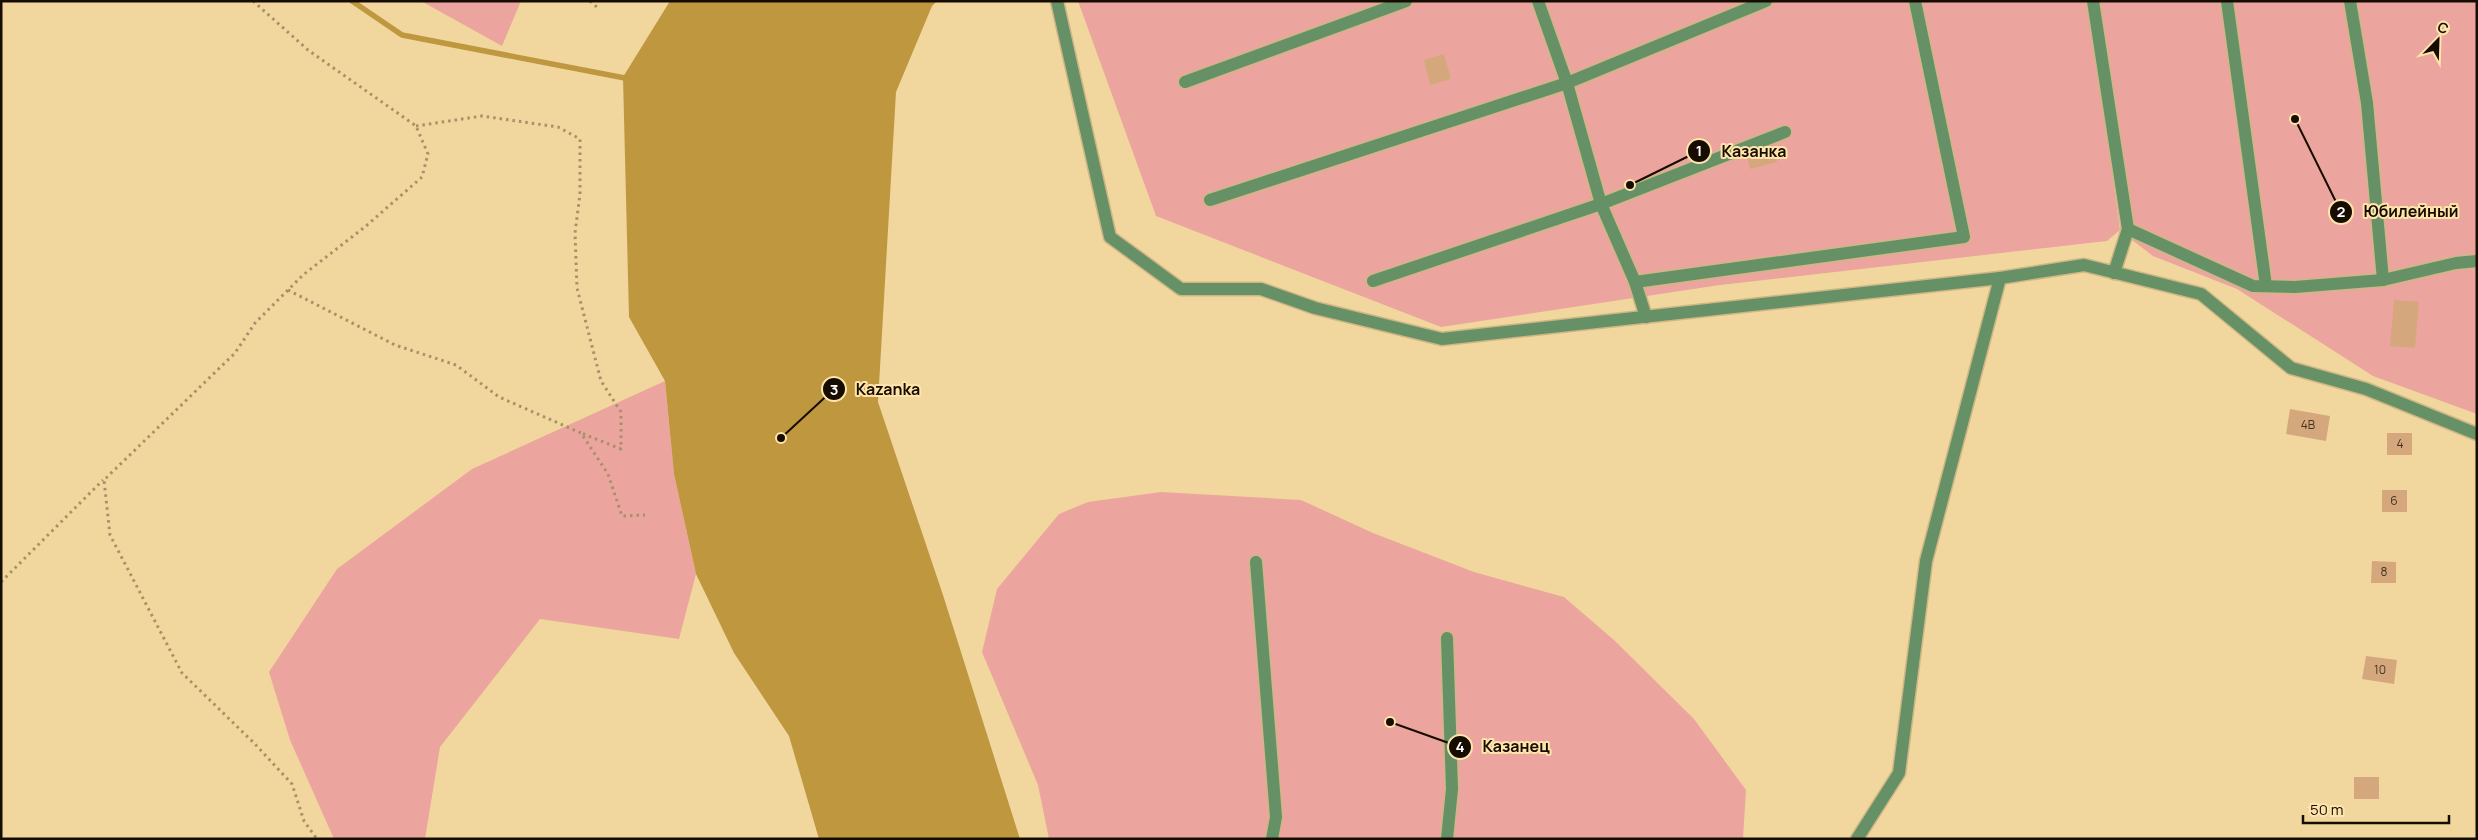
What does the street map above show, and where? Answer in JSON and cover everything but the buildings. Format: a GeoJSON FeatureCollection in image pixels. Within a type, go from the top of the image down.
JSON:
{"type":"FeatureCollection","features":[{"type":"Feature","properties":{"kind":"lane"},"geometry":{"type":"LineString","coordinates":[[1058,1],[1110,237],[1180,289],[1261,289],[1315,308],[1442,340],[2000,278],[2084,265],[2201,294],[2291,368],[2366,389],[2477,434]]}},
{"type":"Feature","properties":{"kind":"lane"},"geometry":{"type":"LineString","coordinates":[[1185,82],[1406,1]]}},
{"type":"Feature","properties":{"kind":"lane"},"geometry":{"type":"LineString","coordinates":[[1538,1],[1567,83],[1601,204],[1635,282],[1646,317]]}},
{"type":"Feature","properties":{"kind":"lane"},"geometry":{"type":"LineString","coordinates":[[1210,200],[1567,83],[1766,1]]}},
{"type":"Feature","properties":{"kind":"lane"},"geometry":{"type":"LineString","coordinates":[[1635,282],[1964,237],[1915,1]]}},
{"type":"Feature","properties":{"kind":"lane"},"geometry":{"type":"LineString","coordinates":[[2094,1],[2128,229],[2114,273]]}},
{"type":"Feature","properties":{"kind":"lane"},"geometry":{"type":"LineString","coordinates":[[2227,1],[2266,286]]}},
{"type":"Feature","properties":{"kind":"lane"},"geometry":{"type":"LineString","coordinates":[[2350,1],[2367,102],[2383,280]]}},
{"type":"Feature","properties":{"kind":"lane"},"geometry":{"type":"LineString","coordinates":[[1373,281],[1601,204],[1785,132]]}},
{"type":"Feature","properties":{"kind":"lane"},"geometry":{"type":"LineString","coordinates":[[2128,229],[2253,286],[2295,287],[2383,280],[2456,263],[2477,261]]}},
{"type":"Feature","properties":{"kind":"lane"},"geometry":{"type":"LineString","coordinates":[[1857,839],[1899,773],[1926,561],[2000,278]]}},
{"type":"Feature","properties":{"kind":"lane"},"geometry":{"type":"LineString","coordinates":[[1256,562],[1276,817],[1272,839]]}},
{"type":"Feature","properties":{"kind":"lane"},"geometry":{"type":"LineString","coordinates":[[1447,638],[1452,789],[1447,839]]}},
{"type":"Feature","properties":{"kind":"path"},"geometry":{"type":"LineString","coordinates":[[1,582],[235,353],[255,323],[288,290],[422,177],[428,154],[416,126],[308,50],[253,1]]}},
{"type":"Feature","properties":{"kind":"path"},"geometry":{"type":"LineString","coordinates":[[590,1],[598,8]]}},
{"type":"Feature","properties":{"kind":"path"},"geometry":{"type":"LineString","coordinates":[[288,290],[395,345],[456,365],[499,397],[621,449],[621,412],[601,382],[577,288],[575,233],[580,194],[580,138],[558,128],[482,116],[416,126]]}},
{"type":"Feature","properties":{"kind":"path"},"geometry":{"type":"LineString","coordinates":[[581,433],[608,474],[622,516],[645,516]]}},
{"type":"Feature","properties":{"kind":"path"},"geometry":{"type":"LineString","coordinates":[[104,480],[110,535],[182,673],[254,743],[292,784],[304,820],[317,839]]}},
{"type":"Feature","properties":{"kind":"shaded area"},"geometry":{"type":"Polygon","coordinates":[[[421,1],[521,1],[502,46],[421,1]]]}},
{"type":"Feature","properties":{"kind":"shaded area"},"geometry":{"type":"Polygon","coordinates":[[[670,1],[937,1],[932,6],[896,92],[878,402],[943,595],[1020,839],[819,839],[789,736],[734,653],[696,574],[674,474],[665,381],[629,317],[623,77],[670,1]]]}},
{"type":"Feature","properties":{"kind":"shaded area"},"geometry":{"type":"Polygon","coordinates":[[[1078,1],[2089,1],[2120,230],[2107,241],[1720,285],[1441,327],[1156,216],[1078,1]]]}},
{"type":"Feature","properties":{"kind":"shaded area"},"geometry":{"type":"Polygon","coordinates":[[[2098,1],[2477,1],[2477,414],[2373,376],[2237,289],[2153,256],[2128,237],[2098,1]]]}},
{"type":"Feature","properties":{"kind":"shaded area"},"geometry":{"type":"Polygon","coordinates":[[[665,381],[674,474],[696,574],[679,639],[540,619],[440,747],[425,839],[334,839],[290,740],[269,672],[337,569],[472,469],[665,381]]]}},
{"type":"Feature","properties":{"kind":"shaded area"},"geometry":{"type":"Polygon","coordinates":[[[1161,492],[1301,500],[1373,533],[1474,572],[1564,597],[1614,640],[1694,719],[1746,790],[1743,839],[1049,839],[1038,785],[982,652],[997,589],[1059,514],[1088,502],[1161,492]]]}},
{"type":"Feature","properties":{"kind":"waterway"},"geometry":{"type":"LineString","coordinates":[[352,1],[402,35],[630,79]]}},
{"type":"Feature","properties":{"kind":"place","name":"Юбилейный"},"geometry":{"type":"Point","coordinates":[2295,119]}},
{"type":"Feature","properties":{"kind":"place","name":"Казанка"},"geometry":{"type":"Point","coordinates":[1630,185]}},
{"type":"Feature","properties":{"kind":"place","name":"Kazanka"},"geometry":{"type":"Point","coordinates":[781,438]}},
{"type":"Feature","properties":{"kind":"place","name":"Казанец"},"geometry":{"type":"Point","coordinates":[1390,722]}}]}
